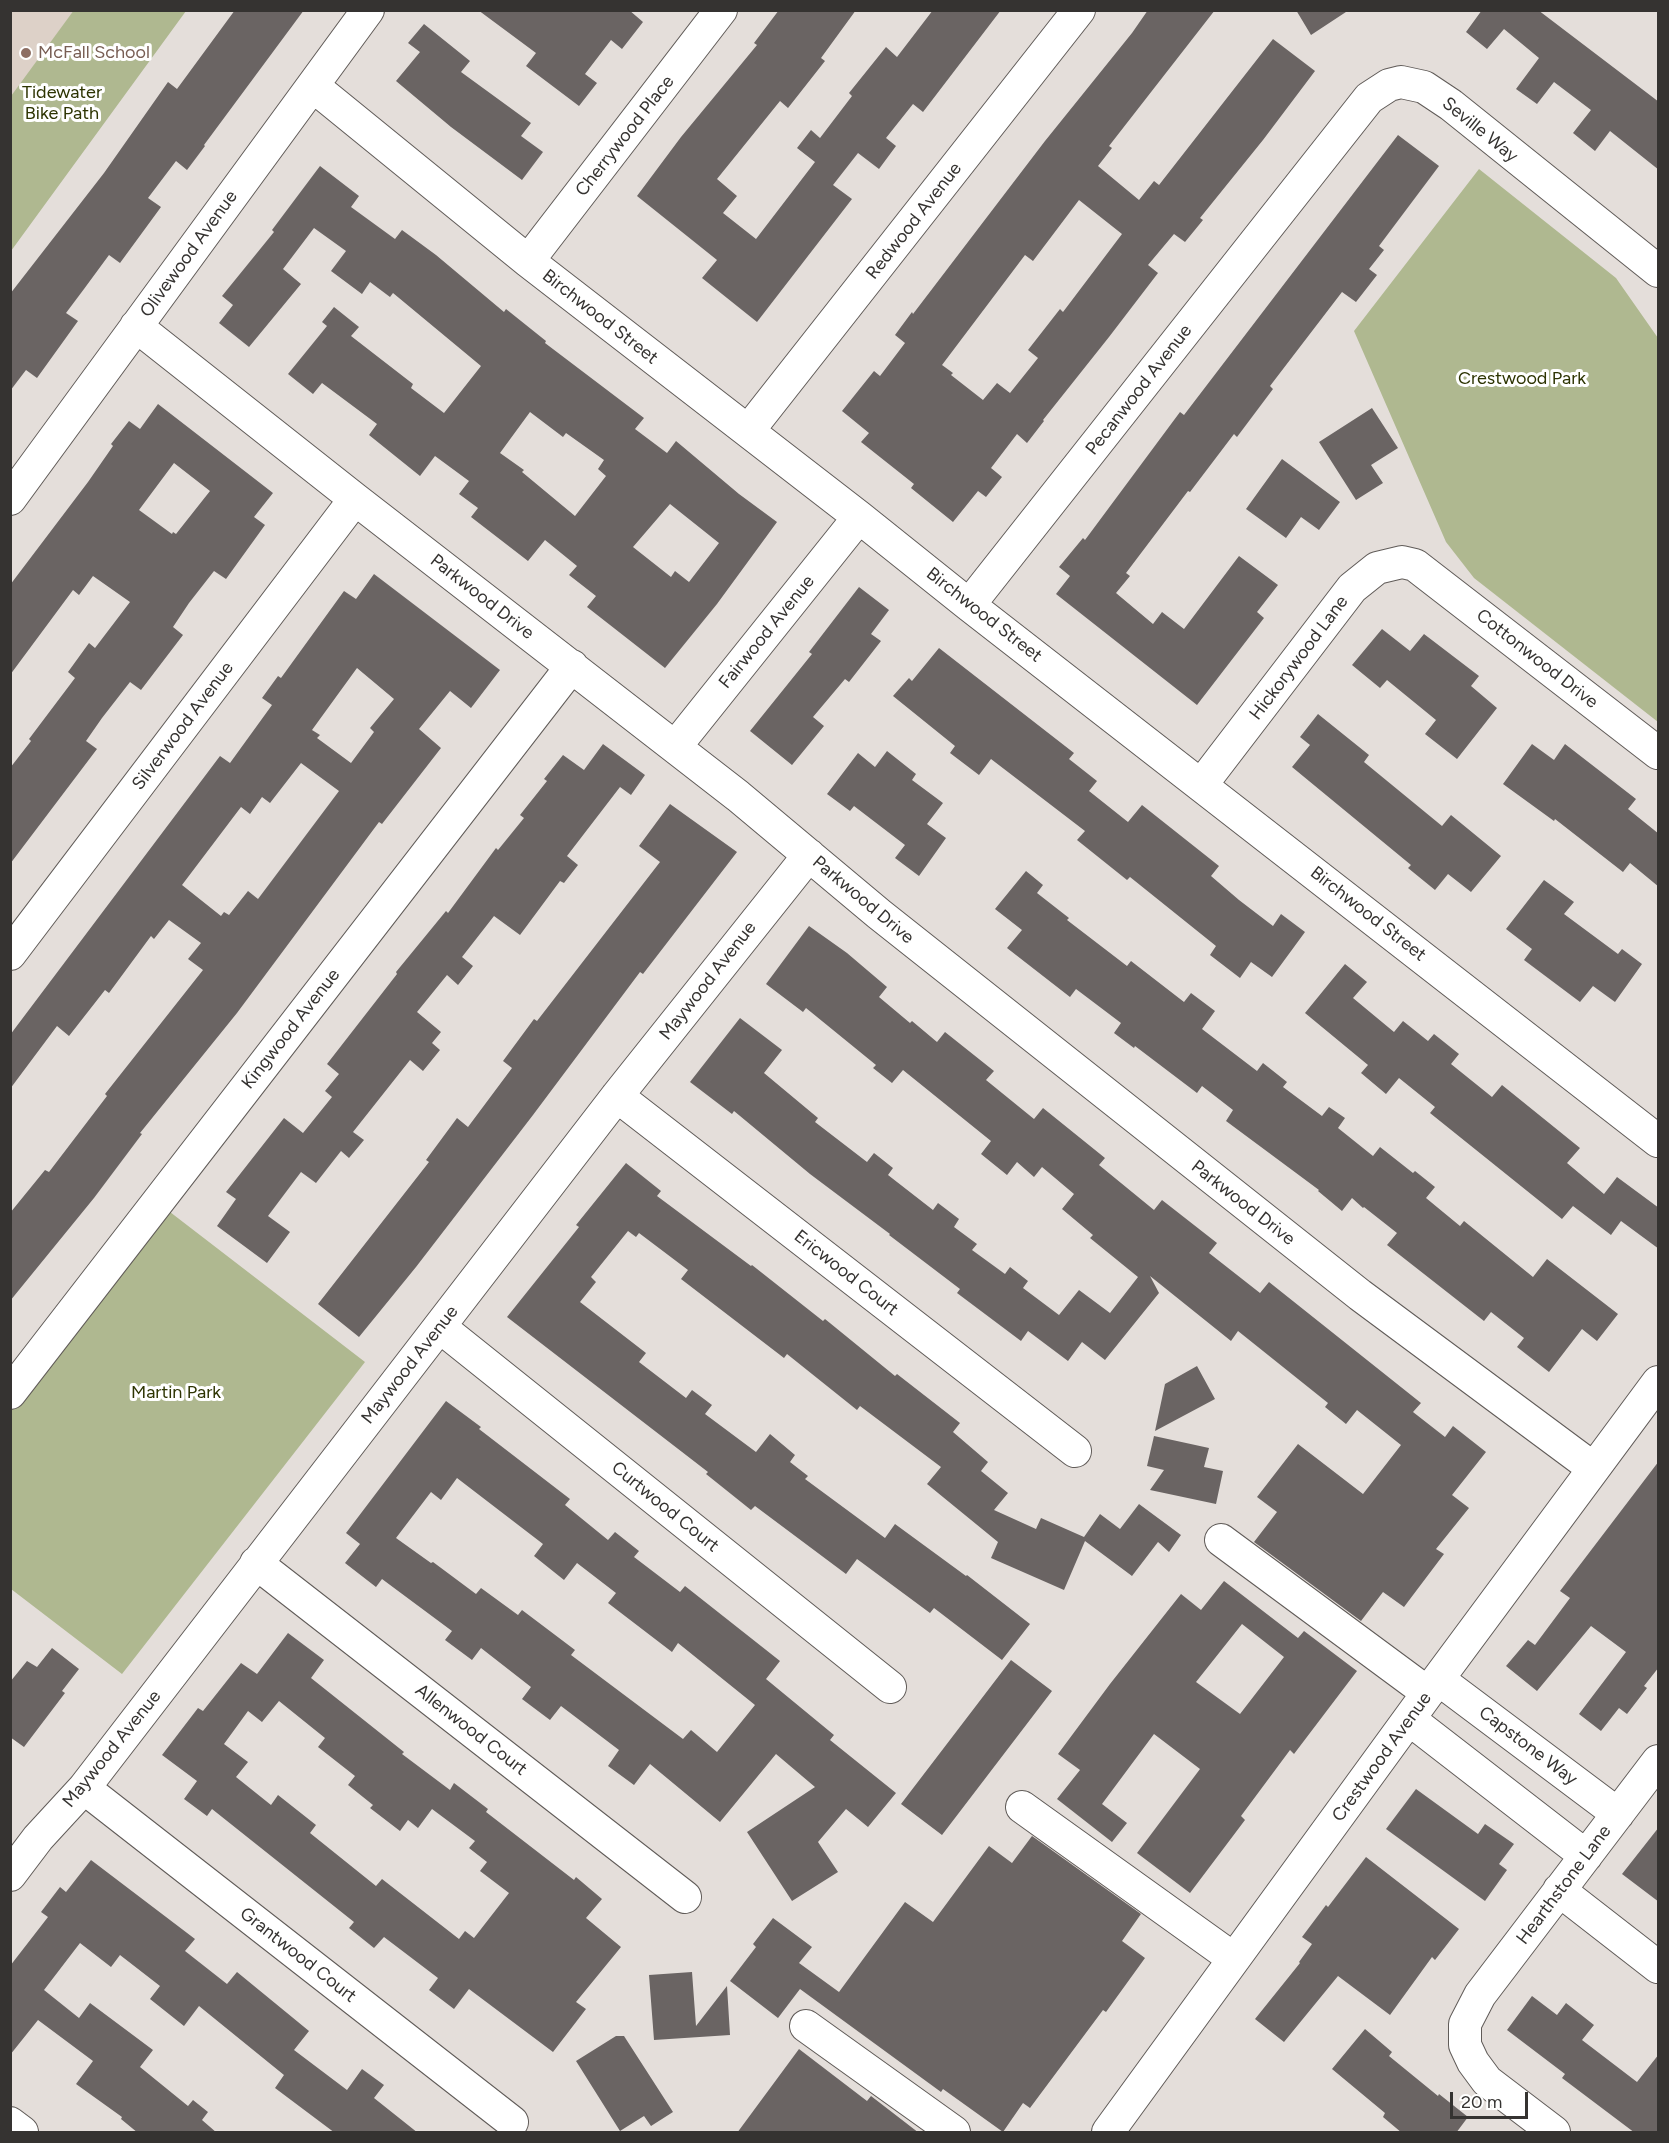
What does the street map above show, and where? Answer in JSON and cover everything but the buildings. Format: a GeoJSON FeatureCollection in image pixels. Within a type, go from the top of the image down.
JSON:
{"type":"FeatureCollection","features":[{"type":"Feature","properties":{"kind":"street","name":"Olivewood Avenue"},"geometry":{"type":"LineString","coordinates":[[10,499],[368,10]]}},
{"type":"Feature","properties":{"kind":"street","name":"Cherrywood Place"},"geometry":{"type":"LineString","coordinates":[[528,261],[721,10]]}},
{"type":"Feature","properties":{"kind":"street","name":"Redwood Avenue"},"geometry":{"type":"LineString","coordinates":[[748,431],[1079,10]]}},
{"type":"Feature","properties":{"kind":"street","name":"Seville Way"},"geometry":{"type":"LineString","coordinates":[[1309,176],[1369,98],[1389,85],[1401,82],[1424,87],[1451,105],[1659,271]]}},
{"type":"Feature","properties":{"kind":"street","name":"Birchwood Street"},"geometry":{"type":"LineString","coordinates":[[313,86],[528,261],[1659,1141]]}},
{"type":"Feature","properties":{"kind":"street","name":"Pecanwood Avenue"},"geometry":{"type":"LineString","coordinates":[[969,605],[1309,176]]}},
{"type":"Feature","properties":{"kind":"street","name":"Parkwood Drive"},"geometry":{"type":"LineString","coordinates":[[136,326],[738,796],[879,914],[1359,1295],[1593,1468]]}},
{"type":"Feature","properties":{"kind":"street","name":"Silverwood Avenue"},"geometry":{"type":"LineString","coordinates":[[10,954],[355,499]]}},
{"type":"Feature","properties":{"kind":"street","name":"Fairwood Avenue"},"geometry":{"type":"LineString","coordinates":[[675,747],[859,517]]}},
{"type":"Feature","properties":{"kind":"street","name":"Hickorywood Lane"},"geometry":{"type":"LineString","coordinates":[[1202,784],[1352,588],[1377,568],[1402,562],[1415,565]]}},
{"type":"Feature","properties":{"kind":"street","name":"Cottonwood Drive"},"geometry":{"type":"LineString","coordinates":[[1415,565],[1659,753]]}},
{"type":"Feature","properties":{"kind":"street","name":"Kingwood Avenue"},"geometry":{"type":"LineString","coordinates":[[10,1393],[572,666]]}},
{"type":"Feature","properties":{"kind":"street","name":"Maywood Avenue"},"geometry":{"type":"LineString","coordinates":[[10,1875],[38,1838],[84,1788],[617,1096],[808,855]]}},
{"type":"Feature","properties":{"kind":"street","name":"Ericwood Court"},"geometry":{"type":"LineString","coordinates":[[617,1096],[1075,1451]]}},
{"type":"Feature","properties":{"kind":"street","name":"Curtwood Court"},"geometry":{"type":"LineString","coordinates":[[440,1327],[890,1687]]}},
{"type":"Feature","properties":{"kind":"street","name":"Crestwood Avenue"},"geometry":{"type":"LineString","coordinates":[[1108,2133],[1433,1686],[1659,1382]]}},
{"type":"Feature","properties":{"kind":"street","name":"Capstone Way"},"geometry":{"type":"LineString","coordinates":[[1221,1540],[1618,1814]]}},
{"type":"Feature","properties":{"kind":"street","name":"Allenwood Court"},"geometry":{"type":"LineString","coordinates":[[256,1563],[685,1897]]}},
{"type":"Feature","properties":{"kind":"street"},"geometry":{"type":"LineString","coordinates":[[1409,1719],[1586,1856]]}},
{"type":"Feature","properties":{"kind":"street","name":"Hearthstone Lane"},"geometry":{"type":"LineString","coordinates":[[1554,2133],[1487,2080],[1473,2062],[1465,2045],[1465,2024],[1480,1995],[1659,1761]]}},
{"type":"Feature","properties":{"kind":"street","name":"Grantwood Court"},"geometry":{"type":"LineString","coordinates":[[84,1788],[512,2122]]}},
{"type":"Feature","properties":{"kind":"street"},"geometry":{"type":"LineString","coordinates":[[1022,1807],[1234,1959]]}},
{"type":"Feature","properties":{"kind":"street"},"geometry":{"type":"LineString","coordinates":[[1559,1890],[1659,1967]]}},
{"type":"Feature","properties":{"kind":"street"},"geometry":{"type":"LineString","coordinates":[[806,2026],[954,2133]]}},
{"type":"Feature","properties":{"kind":"shaded area","name":"McFall School"},"geometry":{"type":"Polygon","coordinates":[[[10,11],[74,11],[11,96],[10,11]]]}},
{"type":"Feature","properties":{"kind":"green space","name":"Tidewater Bike Path"},"geometry":{"type":"Polygon","coordinates":[[[74,10],[186,11],[11,251],[11,96],[74,10]]]}},
{"type":"Feature","properties":{"kind":"green space","name":"Crestwood Park"},"geometry":{"type":"Polygon","coordinates":[[[1479,169],[1616,278],[1658,338],[1658,722],[1474,578],[1446,542],[1354,331],[1479,169]]]}},
{"type":"Feature","properties":{"kind":"green space","name":"Martin Park"},"geometry":{"type":"Polygon","coordinates":[[[157,1202],[365,1362],[122,1674],[11,1589],[10,1393],[157,1202]]]}},
{"type":"Feature","properties":{"kind":"place","name":"McFall School"},"geometry":{"type":"Point","coordinates":[26,53]}}]}
